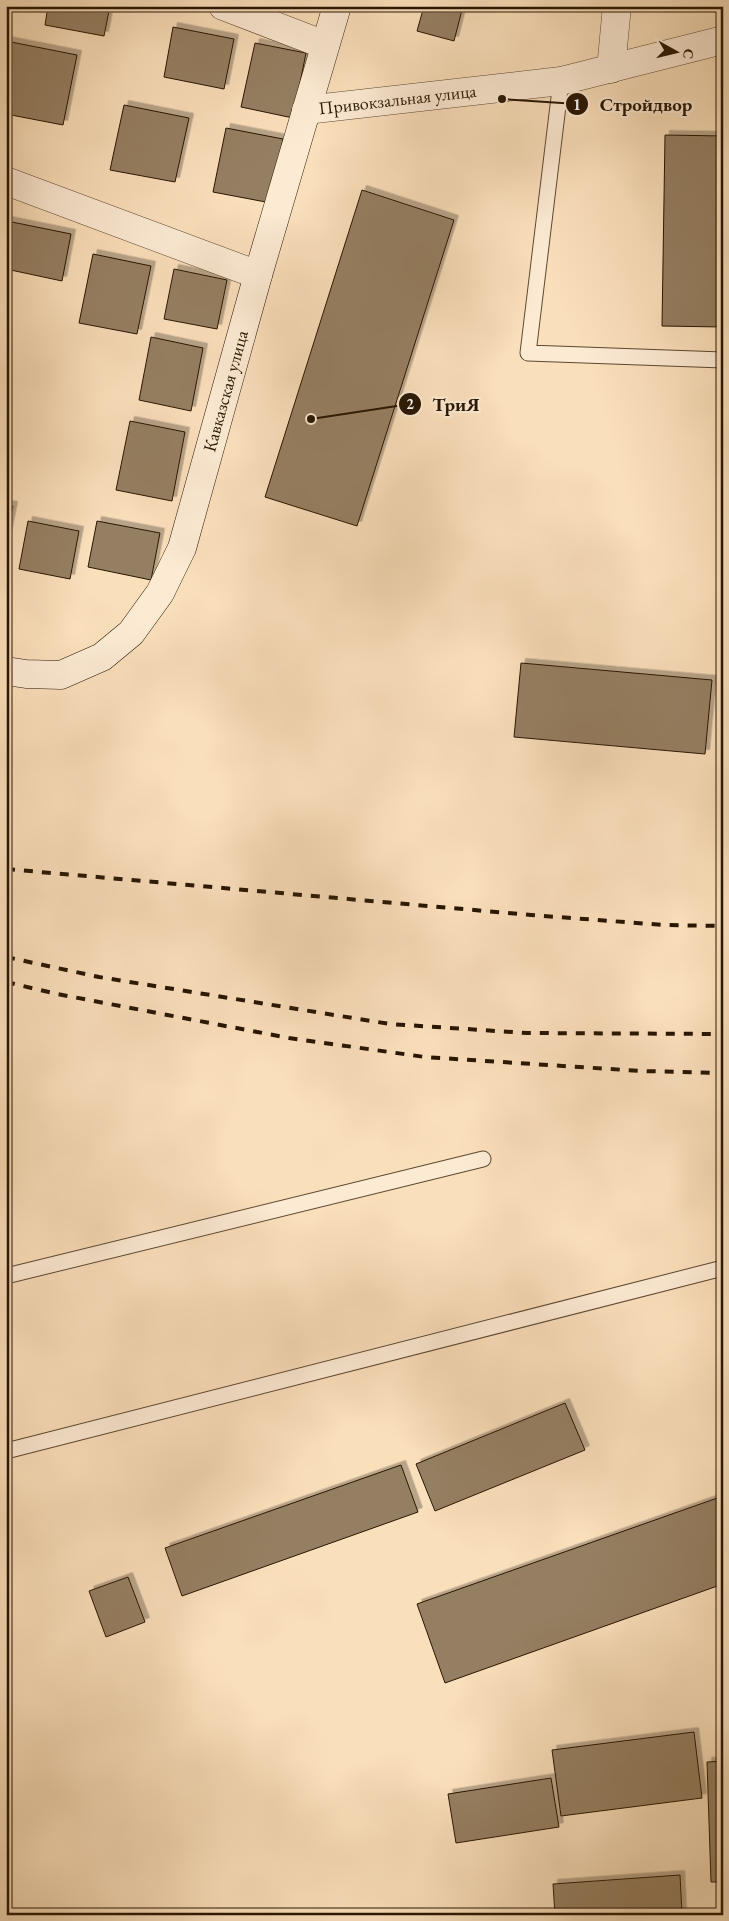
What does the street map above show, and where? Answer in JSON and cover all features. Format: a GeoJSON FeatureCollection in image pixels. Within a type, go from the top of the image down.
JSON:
{"type":"FeatureCollection","features":[{"type":"Feature","properties":{"kind":"street"},"geometry":{"type":"LineString","coordinates":[[223,6],[325,45]]}},
{"type":"Feature","properties":{"kind":"street","name":"Кавказская улица"},"geometry":{"type":"LineString","coordinates":[[6,671],[26,674],[61,675],[102,657],[131,633],[160,593],[182,548],[258,275],[337,6]]}},
{"type":"Feature","properties":{"kind":"street"},"geometry":{"type":"LineString","coordinates":[[611,69],[617,6]]}},
{"type":"Feature","properties":{"kind":"street","name":"Привокзальная улица"},"geometry":{"type":"LineString","coordinates":[[306,110],[561,81],[723,40]]}},
{"type":"Feature","properties":{"kind":"street"},"geometry":{"type":"LineString","coordinates":[[6,181],[258,275]]}},
{"type":"Feature","properties":{"kind":"lane"},"geometry":{"type":"LineString","coordinates":[[561,81],[528,352],[723,360]]}},
{"type":"Feature","properties":{"kind":"lane"},"geometry":{"type":"LineString","coordinates":[[6,1276],[483,1159]]}},
{"type":"Feature","properties":{"kind":"lane"},"geometry":{"type":"LineString","coordinates":[[6,1451],[723,1268]]}},
{"type":"Feature","properties":{"kind":"building"},"geometry":{"type":"Polygon","coordinates":[[[48,6],[110,6],[104,36],[45,25],[48,6]]]}},
{"type":"Feature","properties":{"kind":"building"},"geometry":{"type":"Polygon","coordinates":[[[424,6],[463,6],[454,41],[417,31],[424,6]]]}},
{"type":"Feature","properties":{"kind":"building"},"geometry":{"type":"Polygon","coordinates":[[[173,27],[234,39],[224,89],[164,77],[173,27]]]}},
{"type":"Feature","properties":{"kind":"building"},"geometry":{"type":"Polygon","coordinates":[[[6,41],[77,55],[63,125],[6,114],[6,41]]]}},
{"type":"Feature","properties":{"kind":"building"},"geometry":{"type":"Polygon","coordinates":[[[255,43],[306,53],[293,118],[241,107],[255,43]]]}},
{"type":"Feature","properties":{"kind":"building"},"geometry":{"type":"Polygon","coordinates":[[[124,105],[189,118],[175,182],[110,170],[124,105]]]}},
{"type":"Feature","properties":{"kind":"building"},"geometry":{"type":"Polygon","coordinates":[[[226,128],[283,139],[271,203],[213,192],[226,128]]]}},
{"type":"Feature","properties":{"kind":"building"},"geometry":{"type":"Polygon","coordinates":[[[665,135],[723,136],[723,327],[662,326],[665,135]]]}},
{"type":"Feature","properties":{"kind":"building"},"geometry":{"type":"Polygon","coordinates":[[[362,190],[454,220],[357,526],[265,497],[362,190]]]}},
{"type":"Feature","properties":{"kind":"building"},"geometry":{"type":"Polygon","coordinates":[[[7,221],[71,234],[62,281],[6,269],[7,221]]]}},
{"type":"Feature","properties":{"kind":"building"},"geometry":{"type":"Polygon","coordinates":[[[93,254],[151,266],[137,334],[79,323],[93,254]]]}},
{"type":"Feature","properties":{"kind":"building"},"geometry":{"type":"Polygon","coordinates":[[[174,269],[227,280],[217,329],[164,319],[174,269]]]}},
{"type":"Feature","properties":{"kind":"building"},"geometry":{"type":"Polygon","coordinates":[[[151,337],[203,348],[191,411],[139,400],[151,337]]]}},
{"type":"Feature","properties":{"kind":"building"},"geometry":{"type":"Polygon","coordinates":[[[130,421],[185,432],[172,501],[116,490],[130,421]]]}},
{"type":"Feature","properties":{"kind":"building"},"geometry":{"type":"Polygon","coordinates":[[[6,505],[13,506],[6,541],[6,505]]]}},
{"type":"Feature","properties":{"kind":"building"},"geometry":{"type":"Polygon","coordinates":[[[28,521],[79,531],[70,579],[19,569],[28,521]]]}},
{"type":"Feature","properties":{"kind":"building"},"geometry":{"type":"Polygon","coordinates":[[[97,521],[160,533],[151,580],[88,567],[97,521]]]}},
{"type":"Feature","properties":{"kind":"building"},"geometry":{"type":"Polygon","coordinates":[[[521,663],[712,680],[705,754],[514,737],[521,663]]]}},
{"type":"Feature","properties":{"kind":"building"},"geometry":{"type":"Polygon","coordinates":[[[565,1403],[585,1450],[435,1511],[416,1464],[565,1403]]]}},
{"type":"Feature","properties":{"kind":"building"},"geometry":{"type":"Polygon","coordinates":[[[401,1465],[418,1512],[182,1596],[165,1548],[401,1465]]]}},
{"type":"Feature","properties":{"kind":"building"},"geometry":{"type":"Polygon","coordinates":[[[723,1496],[723,1584],[445,1683],[417,1604],[723,1496]]]}},
{"type":"Feature","properties":{"kind":"building"},"geometry":{"type":"Polygon","coordinates":[[[128,1577],[145,1622],[106,1637],[89,1591],[128,1577]]]}},
{"type":"Feature","properties":{"kind":"building"},"geometry":{"type":"Polygon","coordinates":[[[694,1732],[702,1798],[561,1816],[552,1750],[694,1732]]]}},
{"type":"Feature","properties":{"kind":"building"},"geometry":{"type":"Polygon","coordinates":[[[723,1761],[723,1882],[711,1882],[707,1762],[723,1761]]]}},
{"type":"Feature","properties":{"kind":"building"},"geometry":{"type":"Polygon","coordinates":[[[551,1778],[559,1827],[456,1843],[448,1794],[551,1778]]]}},
{"type":"Feature","properties":{"kind":"building"},"geometry":{"type":"Polygon","coordinates":[[[680,1875],[682,1913],[555,1915],[553,1884],[680,1875]]]}},
{"type":"Feature","properties":{"kind":"railway"},"geometry":{"type":"LineString","coordinates":[[6,869],[531,915],[664,925],[723,926]]}},
{"type":"Feature","properties":{"kind":"railway"},"geometry":{"type":"LineString","coordinates":[[6,957],[99,977],[390,1024],[527,1033],[723,1034]]}},
{"type":"Feature","properties":{"kind":"railway"},"geometry":{"type":"LineString","coordinates":[[6,982],[57,994],[289,1038],[425,1057],[641,1071],[723,1073]]}},
{"type":"Feature","properties":{"kind":"place","name":"Стройдвор"},"geometry":{"type":"Point","coordinates":[502,99]}},
{"type":"Feature","properties":{"kind":"place","name":"ТриЯ"},"geometry":{"type":"Point","coordinates":[311,419]}}]}
